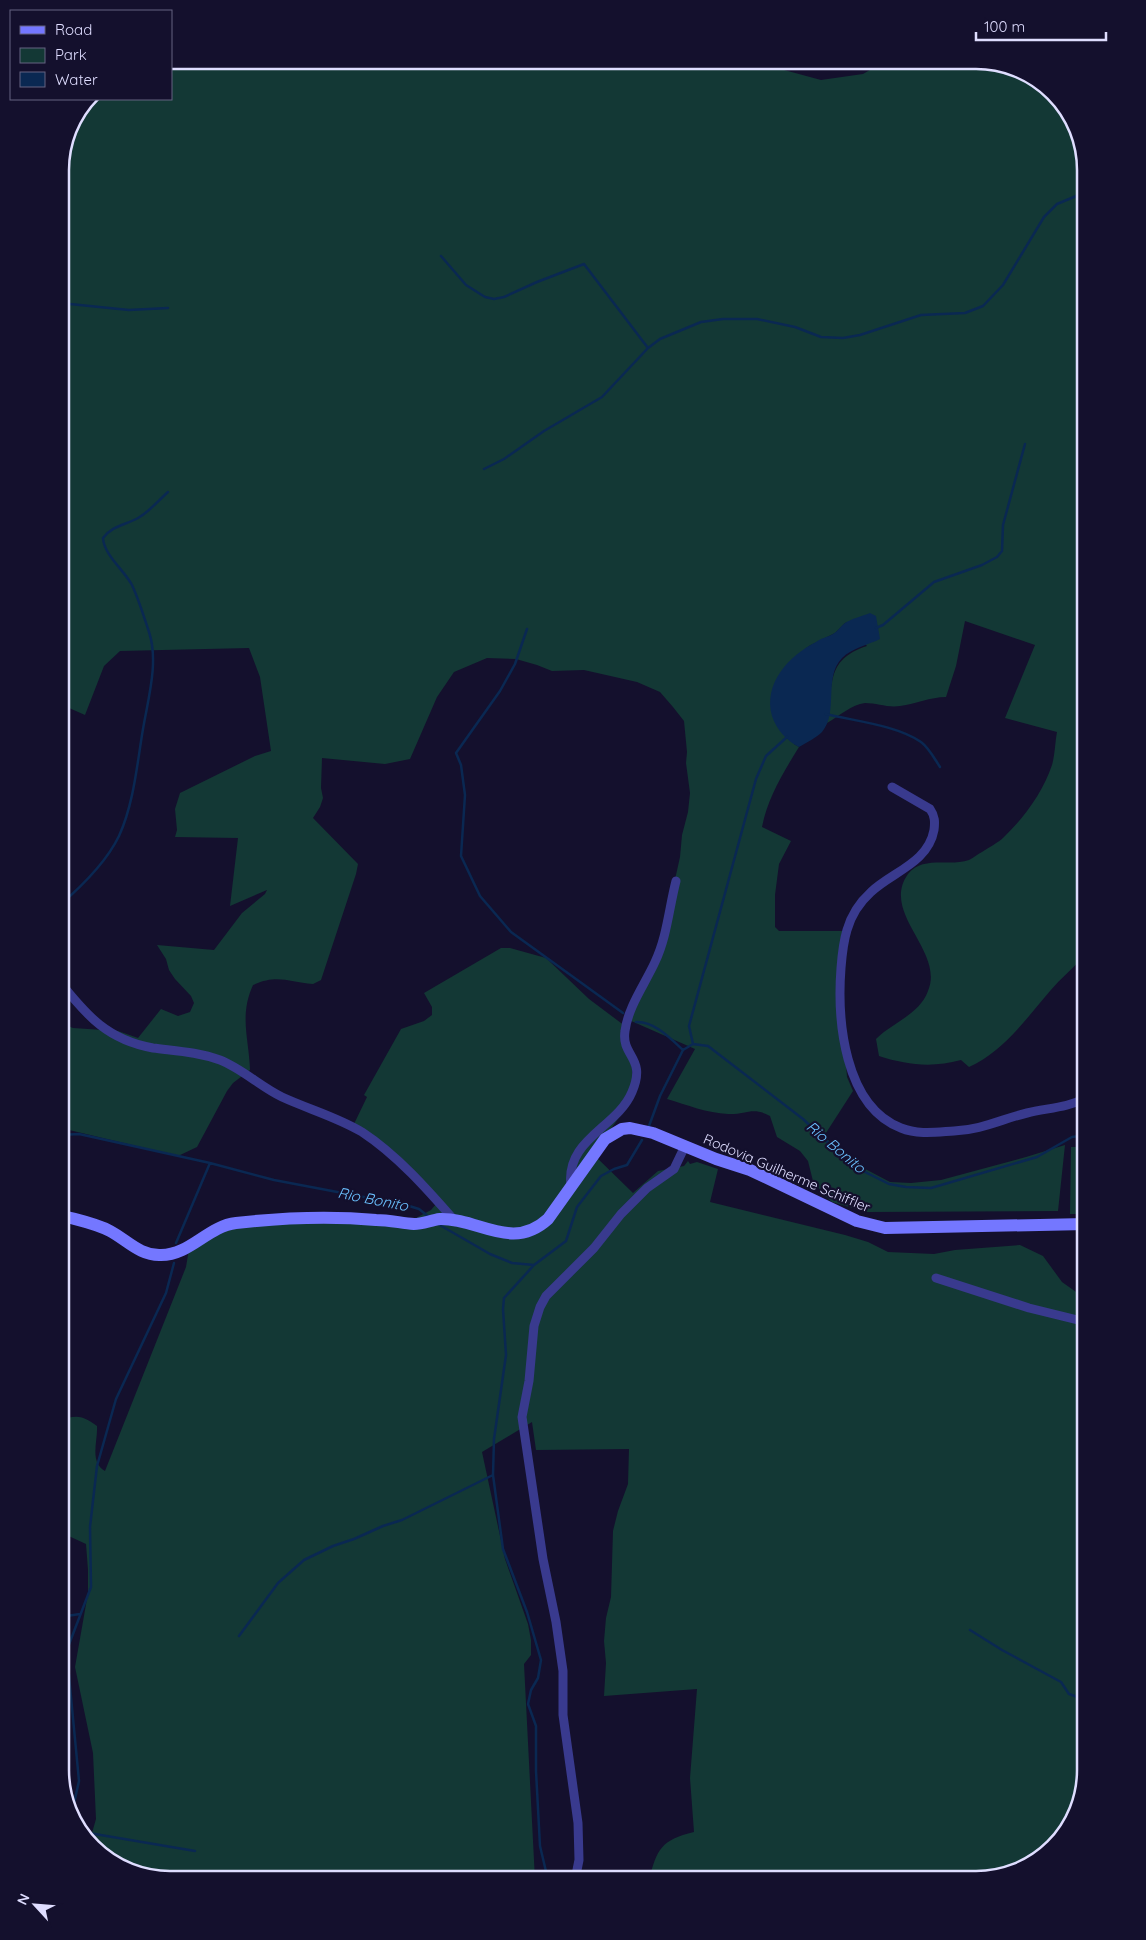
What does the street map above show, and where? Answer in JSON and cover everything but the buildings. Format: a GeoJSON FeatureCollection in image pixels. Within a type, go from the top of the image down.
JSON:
{"type":"FeatureCollection","features":[{"type":"Feature","properties":{"kind":"street"},"geometry":{"type":"LineString","coordinates":[[892,788],[930,809],[934,814],[934,825],[931,840],[923,853],[914,862],[870,892],[854,914],[847,930],[840,984],[841,1013],[847,1053],[858,1086],[875,1110],[896,1126],[910,1131],[922,1132],[959,1131],[977,1128],[1027,1113],[1077,1102]]}},
{"type":"Feature","properties":{"kind":"street"},"geometry":{"type":"LineString","coordinates":[[571,1186],[571,1168],[581,1148],[595,1132],[621,1110],[628,1100],[636,1081],[638,1069],[624,1042],[625,1030],[634,1005],[656,962],[662,945],[676,882]]}},
{"type":"Feature","properties":{"kind":"street"},"geometry":{"type":"LineString","coordinates":[[69,993],[93,1021],[110,1034],[152,1047],[198,1053],[222,1060],[281,1096],[360,1131],[384,1149],[430,1193],[455,1221]]}},
{"type":"Feature","properties":{"kind":"street","name":"Rodovia Guilherme Schiffler"},"geometry":{"type":"LineString","coordinates":[[69,1218],[110,1231],[136,1248],[151,1254],[161,1255],[178,1252],[210,1231],[234,1223],[328,1218],[415,1224],[435,1220],[455,1221],[504,1233],[524,1233],[542,1225],[548,1219],[605,1139],[622,1129],[630,1128],[653,1133],[716,1159],[750,1170],[858,1221],[885,1228],[1077,1224]]}},
{"type":"Feature","properties":{"kind":"street"},"geometry":{"type":"LineString","coordinates":[[577,1871],[579,1860],[577,1802],[563,1715],[563,1671],[556,1622],[543,1559],[522,1418],[529,1381],[534,1326],[546,1296],[594,1248],[634,1202],[658,1180],[674,1169],[686,1146]]}},
{"type":"Feature","properties":{"kind":"street"},"geometry":{"type":"LineString","coordinates":[[936,1278],[1029,1308],[1077,1320]]}},
{"type":"Feature","properties":{"kind":"green space"},"geometry":{"type":"Polygon","coordinates":[[[172,69],[780,69],[821,80],[863,74],[872,69],[983,69],[1009,74],[1032,86],[1052,103],[1067,125],[1074,143],[1077,170],[1077,964],[1054,986],[1023,1024],[1003,1044],[969,1067],[961,1060],[930,1065],[900,1062],[879,1056],[876,1039],[918,1006],[928,991],[931,976],[928,961],[907,918],[902,903],[902,889],[908,874],[914,868],[929,863],[969,860],[999,841],[1019,822],[1032,804],[1044,785],[1052,765],[1057,732],[1005,718],[1035,645],[965,621],[956,666],[946,697],[896,706],[860,704],[850,708],[827,723],[831,686],[837,667],[853,652],[867,646],[848,622],[835,633],[809,646],[794,658],[794,744],[799,747],[772,795],[762,827],[791,841],[779,864],[775,895],[775,927],[779,931],[845,931],[840,986],[847,1077],[853,1091],[824,1136],[850,1161],[890,1182],[911,1183],[941,1180],[1065,1145],[1058,1211],[866,1212],[832,1202],[824,1195],[813,1181],[808,1161],[800,1151],[777,1137],[770,1116],[754,1111],[734,1114],[712,1112],[667,1099],[695,1049],[629,1020],[653,959],[668,911],[680,857],[690,793],[684,721],[660,692],[637,682],[584,670],[552,671],[516,659],[487,658],[454,672],[437,697],[410,759],[385,764],[322,758],[321,788],[323,798],[313,818],[358,864],[356,874],[321,980],[313,984],[276,979],[253,985],[246,1007],[250,1070],[233,1083],[227,1091],[197,1147],[178,1156],[69,1130],[69,1026],[118,1031],[138,1038],[161,1009],[178,1016],[190,1012],[194,1003],[191,996],[169,970],[166,959],[157,945],[214,950],[242,913],[265,894],[267,890],[230,906],[238,838],[175,837],[177,830],[175,809],[180,793],[255,756],[271,751],[260,677],[249,648],[120,651],[104,666],[85,715],[69,708],[69,163],[76,131],[96,100],[172,100],[172,69]]]}},
{"type":"Feature","properties":{"kind":"green space"},"geometry":{"type":"Polygon","coordinates":[[[501,948],[510,948],[546,958],[589,999],[625,1026],[632,1070],[630,1093],[622,1113],[592,1153],[633,1193],[658,1171],[684,1166],[688,1161],[690,1164],[697,1162],[718,1169],[710,1202],[845,1235],[868,1242],[888,1252],[934,1254],[955,1250],[1020,1245],[1043,1256],[1062,1282],[1077,1293],[1077,1770],[1074,1797],[1070,1809],[1056,1832],[1038,1850],[1009,1866],[976,1871],[652,1871],[662,1847],[674,1839],[694,1832],[690,1778],[697,1689],[604,1696],[606,1663],[604,1641],[606,1618],[611,1597],[613,1531],[628,1484],[629,1449],[536,1450],[532,1422],[482,1452],[505,1559],[528,1624],[531,1640],[531,1655],[524,1664],[535,1871],[163,1871],[137,1866],[125,1861],[103,1846],[92,1834],[96,1819],[93,1753],[75,1667],[88,1593],[88,1570],[86,1544],[69,1536],[69,1418],[79,1417],[97,1426],[96,1457],[100,1467],[105,1471],[186,1267],[189,1249],[228,1227],[369,1218],[416,1218],[431,1210],[436,1204],[433,1199],[354,1124],[367,1097],[364,1095],[401,1029],[424,1021],[432,1015],[432,1007],[424,993],[501,948]]]}},
{"type":"Feature","properties":{"kind":"green space"},"geometry":{"type":"Polygon","coordinates":[[[1071,1147],[1077,1147],[1077,1214],[1070,1214],[1071,1147]]]}},
{"type":"Feature","properties":{"kind":"water"},"geometry":{"type":"Polygon","coordinates":[[[870,613],[876,616],[880,639],[855,649],[842,658],[836,666],[833,675],[830,715],[827,724],[820,734],[799,747],[782,734],[772,716],[771,692],[780,672],[796,655],[806,648],[820,639],[833,634],[847,622],[870,613]]]}},
{"type":"Feature","properties":{"kind":"waterway"},"geometry":{"type":"LineString","coordinates":[[484,469],[504,459],[544,431],[602,397],[648,348],[660,339],[701,322],[723,319],[757,319],[795,327],[821,337],[843,338],[860,335],[921,315],[965,313],[983,306],[1003,285],[1044,217],[1057,204],[1077,196]]}},
{"type":"Feature","properties":{"kind":"waterway"},"geometry":{"type":"LineString","coordinates":[[441,256],[466,285],[485,297],[494,299],[504,297],[584,264],[648,348]]}},
{"type":"Feature","properties":{"kind":"waterway"},"geometry":{"type":"LineString","coordinates":[[69,304],[129,310],[168,308]]}},
{"type":"Feature","properties":{"kind":"waterway"},"geometry":{"type":"LineString","coordinates":[[876,628],[883,625],[934,582],[982,565],[997,557],[1002,551],[1003,525],[1025,444]]}},
{"type":"Feature","properties":{"kind":"waterway"},"geometry":{"type":"LineString","coordinates":[[69,897],[100,865],[119,836],[132,797],[152,681],[152,644],[141,608],[132,585],[107,550],[103,538],[115,528],[142,516],[168,492]]}},
{"type":"Feature","properties":{"kind":"waterway"},"geometry":{"type":"LineString","coordinates":[[527,629],[515,664],[500,691],[456,753],[461,765],[465,795],[461,856],[480,896],[511,932],[623,1013]]}},
{"type":"Feature","properties":{"kind":"waterway"},"geometry":{"type":"LineString","coordinates":[[826,714],[875,724],[911,736],[926,747],[940,767]]}},
{"type":"Feature","properties":{"kind":"waterway"},"geometry":{"type":"LineString","coordinates":[[693,1044],[689,1026],[756,779],[766,756],[787,737]]}},
{"type":"Feature","properties":{"kind":"waterway"},"geometry":{"type":"LineString","coordinates":[[636,1022],[643,1022],[655,1027],[683,1050]]}},
{"type":"Feature","properties":{"kind":"waterway","name":"Rio Bonito"},"geometry":{"type":"LineString","coordinates":[[649,1126],[660,1096],[683,1050],[693,1044],[708,1046],[803,1119],[842,1156],[865,1172],[889,1184],[931,1188],[1037,1157],[1072,1137],[1077,1136]]}},
{"type":"Feature","properties":{"kind":"waterway","name":"Rio Bonito"},"geometry":{"type":"LineString","coordinates":[[69,1135],[79,1134],[210,1163],[274,1180],[406,1205],[419,1209],[429,1217]]}},
{"type":"Feature","properties":{"kind":"waterway"},"geometry":{"type":"LineString","coordinates":[[546,1871],[540,1846],[536,1726],[528,1704],[531,1690],[538,1678],[541,1660],[527,1612],[503,1549],[493,1475],[494,1439],[506,1355],[504,1298],[534,1265],[566,1241],[577,1207],[601,1176],[627,1165],[642,1140]]}},
{"type":"Feature","properties":{"kind":"waterway"},"geometry":{"type":"LineString","coordinates":[[176,1243],[210,1163]]}},
{"type":"Feature","properties":{"kind":"waterway","name":"Rio Bonito"},"geometry":{"type":"LineString","coordinates":[[438,1224],[490,1254],[512,1263],[534,1265]]}},
{"type":"Feature","properties":{"kind":"waterway"},"geometry":{"type":"LineString","coordinates":[[69,1644],[91,1587],[90,1527],[97,1466],[116,1399],[166,1293],[174,1263]]}},
{"type":"Feature","properties":{"kind":"waterway"},"geometry":{"type":"LineString","coordinates":[[239,1636],[278,1583],[304,1560],[333,1546],[402,1520],[493,1475]]}},
{"type":"Feature","properties":{"kind":"waterway"},"geometry":{"type":"LineString","coordinates":[[69,1616],[80,1614]]}},
{"type":"Feature","properties":{"kind":"waterway"},"geometry":{"type":"LineString","coordinates":[[970,1630],[1061,1682],[1069,1694],[1077,1697]]}},
{"type":"Feature","properties":{"kind":"waterway"},"geometry":{"type":"LineString","coordinates":[[69,1676],[79,1781],[74,1803]]}},
{"type":"Feature","properties":{"kind":"waterway"},"geometry":{"type":"LineString","coordinates":[[91,1833],[195,1851]]}}]}
